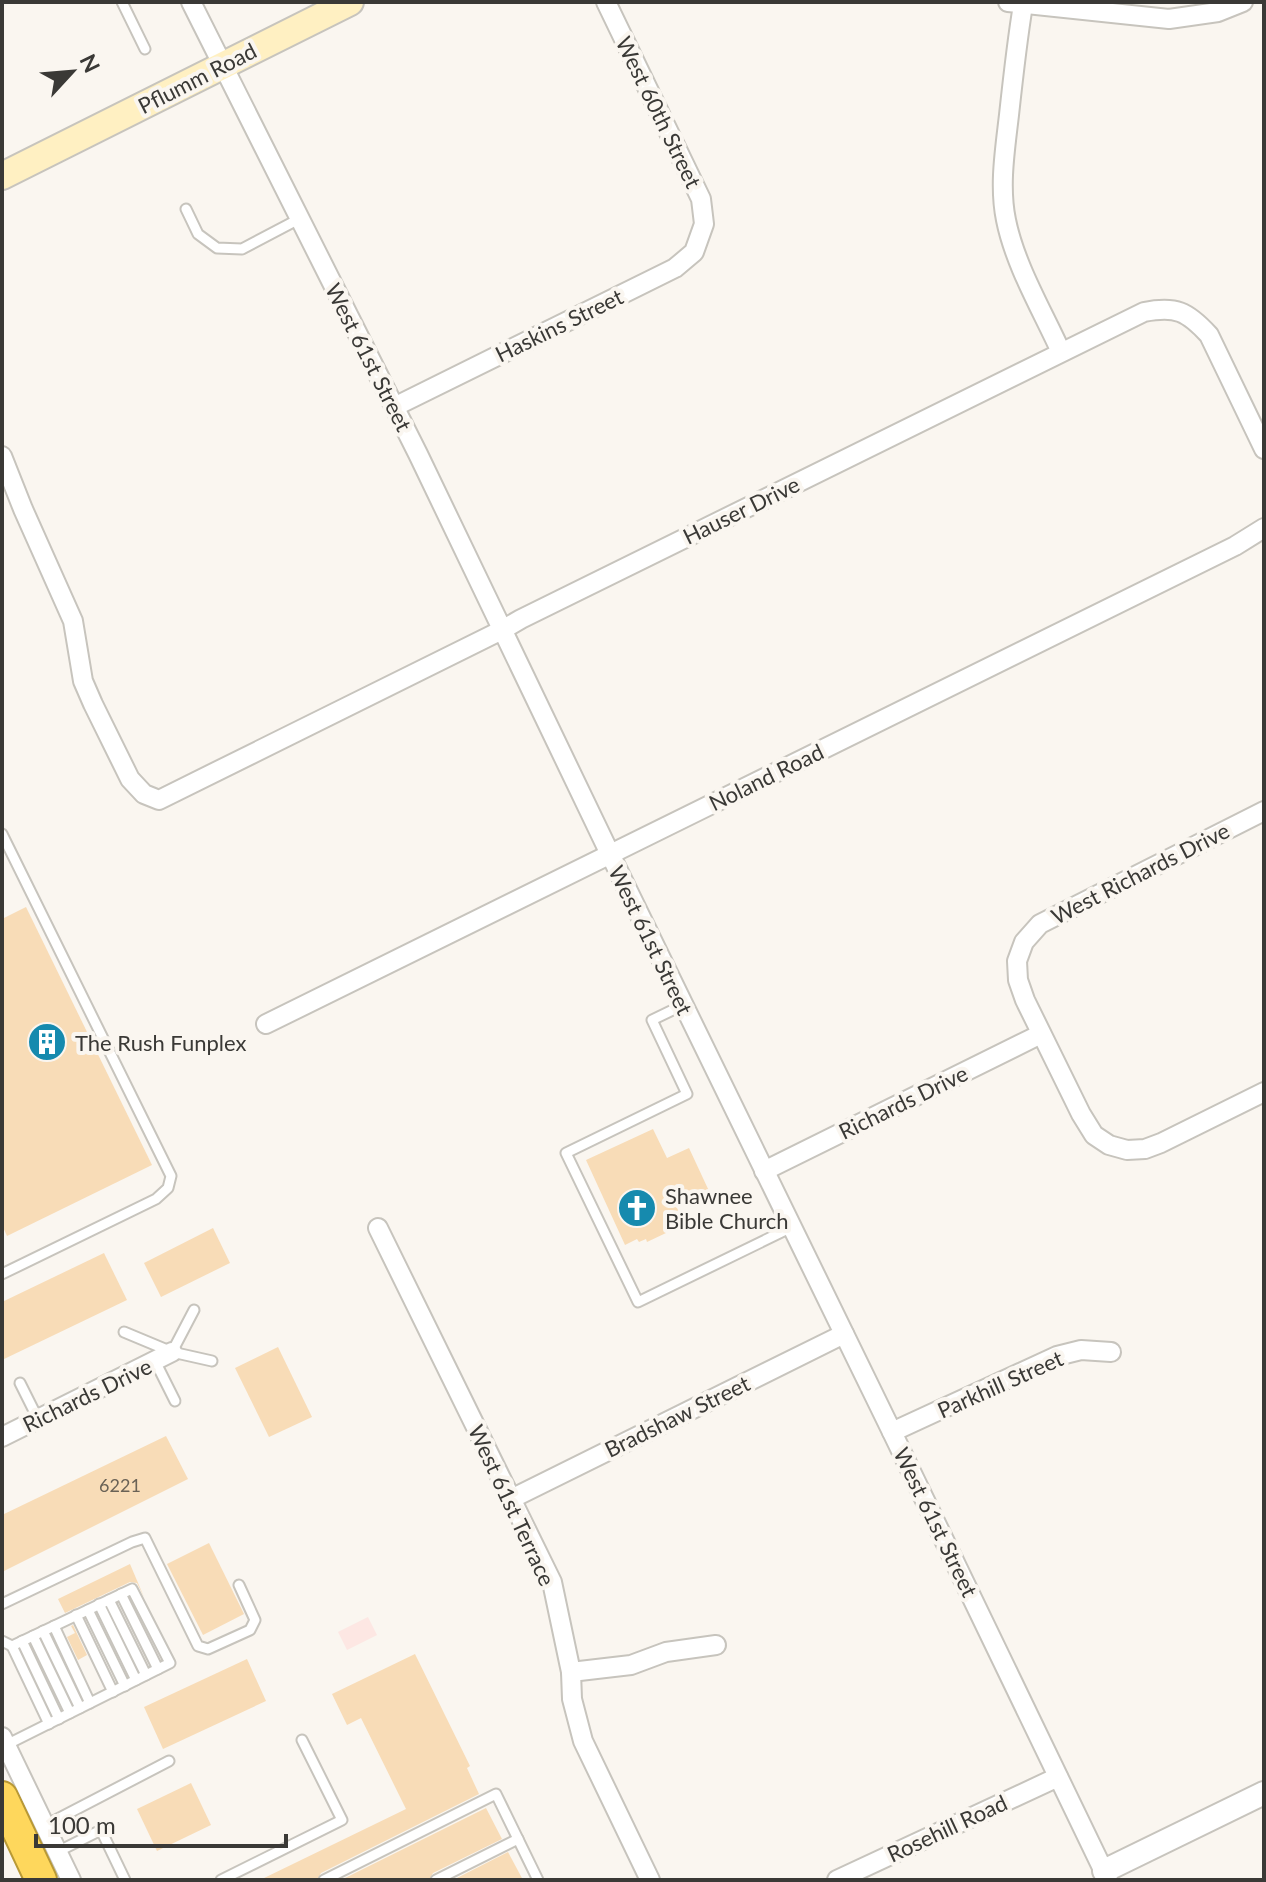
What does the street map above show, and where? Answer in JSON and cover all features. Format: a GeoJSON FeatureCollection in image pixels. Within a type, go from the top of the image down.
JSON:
{"type":"FeatureCollection","features":[{"type":"Feature","properties":{"kind":"highway"},"geometry":{"type":"LineString","coordinates":[[2,1797],[23,1828],[41,1880]]}},
{"type":"Feature","properties":{"kind":"main road","name":"Pflumm Road"},"geometry":{"type":"LineString","coordinates":[[2,176],[350,2]]}},
{"type":"Feature","properties":{"kind":"street","name":"West 61st Street"},"geometry":{"type":"LineString","coordinates":[[191,2],[494,609],[1106,1876]]}},
{"type":"Feature","properties":{"kind":"street","name":"West 60th Street"},"geometry":{"type":"LineString","coordinates":[[606,2],[701,199],[704,224]]}},
{"type":"Feature","properties":{"kind":"street"},"geometry":{"type":"LineString","coordinates":[[1061,352],[1015,251],[1006,220],[1003,166],[1016,46],[1016,3],[1169,19],[1218,12],[1243,2]]}},
{"type":"Feature","properties":{"kind":"street","name":"Haskins Street"},"geometry":{"type":"LineString","coordinates":[[394,407],[675,268],[694,252],[704,224]]}},
{"type":"Feature","properties":{"kind":"street","name":"Hauser Drive"},"geometry":{"type":"LineString","coordinates":[[2,456],[73,621],[83,681],[93,704],[130,779],[144,794],[159,800],[1144,312],[1161,309],[1178,311],[1195,319],[1209,335],[1264,449]]}},
{"type":"Feature","properties":{"kind":"street","name":"Noland Road"},"geometry":{"type":"LineString","coordinates":[[266,1024],[1220,553],[1264,528]]}},
{"type":"Feature","properties":{"kind":"street","name":"West Richards Drive"},"geometry":{"type":"LineString","coordinates":[[1041,1034],[1018,980],[1017,961],[1024,942],[1040,924],[1264,811]]}},
{"type":"Feature","properties":{"kind":"street"},"geometry":{"type":"LineString","coordinates":[[1041,1034],[1094,1135],[1109,1145],[1127,1150],[1145,1149],[1161,1143],[1264,1092]]}},
{"type":"Feature","properties":{"kind":"street","name":"Richards Drive"},"geometry":{"type":"LineString","coordinates":[[764,1171],[1041,1034]]}},
{"type":"Feature","properties":{"kind":"street","name":"West 61st Terrace"},"geometry":{"type":"LineString","coordinates":[[378,1228],[552,1582],[571,1672],[572,1699],[583,1741],[650,1880]]}},
{"type":"Feature","properties":{"kind":"street","name":"Bradshaw Street"},"geometry":{"type":"LineString","coordinates":[[511,1499],[844,1334]]}},
{"type":"Feature","properties":{"kind":"street","name":"Parkhill Street"},"geometry":{"type":"LineString","coordinates":[[892,1432],[1057,1356],[1081,1350],[1111,1352]]}},
{"type":"Feature","properties":{"kind":"street","name":"Richards Drive"},"geometry":{"type":"LineString","coordinates":[[2,1437],[164,1357]]}},
{"type":"Feature","properties":{"kind":"street"},"geometry":{"type":"LineString","coordinates":[[571,1672],[631,1665],[666,1652],[716,1645]]}},
{"type":"Feature","properties":{"kind":"street"},"geometry":{"type":"LineString","coordinates":[[4,1741],[23,1828],[57,1852],[71,1880]]}},
{"type":"Feature","properties":{"kind":"street","name":"Rosehill Road"},"geometry":{"type":"LineString","coordinates":[[837,1880],[1058,1777]]}},
{"type":"Feature","properties":{"kind":"street"},"geometry":{"type":"LineString","coordinates":[[1106,1876],[1264,1793]]}},
{"type":"Feature","properties":{"kind":"lane"},"geometry":{"type":"LineString","coordinates":[[122,2],[145,49]]}},
{"type":"Feature","properties":{"kind":"lane"},"geometry":{"type":"LineString","coordinates":[[186,209],[198,234],[217,248],[242,249],[299,219]]}},
{"type":"Feature","properties":{"kind":"lane"},"geometry":{"type":"LineString","coordinates":[[2,834],[171,1176],[168,1188],[156,1199],[2,1274]]}},
{"type":"Feature","properties":{"kind":"lane"},"geometry":{"type":"LineString","coordinates":[[683,1005],[652,1020],[687,1094],[566,1153],[638,1302],[792,1227]]}},
{"type":"Feature","properties":{"kind":"lane"},"geometry":{"type":"LineString","coordinates":[[175,1401],[164,1357],[194,1310]]}},
{"type":"Feature","properties":{"kind":"lane"},"geometry":{"type":"LineString","coordinates":[[124,1332],[164,1357],[212,1361]]}},
{"type":"Feature","properties":{"kind":"lane"},"geometry":{"type":"LineString","coordinates":[[20,1383],[38,1419]]}},
{"type":"Feature","properties":{"kind":"lane"},"geometry":{"type":"LineString","coordinates":[[2,1604],[145,1538],[198,1646],[208,1649],[250,1630],[255,1620],[239,1585]]}},
{"type":"Feature","properties":{"kind":"lane"},"geometry":{"type":"LineString","coordinates":[[4,1741],[49,1724],[170,1663],[132,1589],[12,1643]]}},
{"type":"Feature","properties":{"kind":"lane"},"geometry":{"type":"LineString","coordinates":[[109,1600],[146,1675]]}},
{"type":"Feature","properties":{"kind":"lane"},"geometry":{"type":"LineString","coordinates":[[99,1604],[136,1680]]}},
{"type":"Feature","properties":{"kind":"lane"},"geometry":{"type":"LineString","coordinates":[[88,1610],[125,1686]]}},
{"type":"Feature","properties":{"kind":"lane"},"geometry":{"type":"LineString","coordinates":[[76,1615],[113,1692]]}},
{"type":"Feature","properties":{"kind":"lane"},"geometry":{"type":"LineString","coordinates":[[54,1626],[90,1703]]}},
{"type":"Feature","properties":{"kind":"lane"},"geometry":{"type":"LineString","coordinates":[[38,1633],[80,1708]]}},
{"type":"Feature","properties":{"kind":"lane"},"geometry":{"type":"LineString","coordinates":[[38,1633],[70,1713]]}},
{"type":"Feature","properties":{"kind":"lane"},"geometry":{"type":"LineString","coordinates":[[12,1643],[59,1719]]}},
{"type":"Feature","properties":{"kind":"lane"},"geometry":{"type":"LineString","coordinates":[[12,1643],[49,1724]]}},
{"type":"Feature","properties":{"kind":"lane"},"geometry":{"type":"LineString","coordinates":[[221,1880],[342,1820],[302,1740]]}},
{"type":"Feature","properties":{"kind":"lane"},"geometry":{"type":"LineString","coordinates":[[23,1828],[169,1761]]}},
{"type":"Feature","properties":{"kind":"lane"},"geometry":{"type":"LineString","coordinates":[[324,1880],[496,1794],[538,1880]]}},
{"type":"Feature","properties":{"kind":"lane"},"geometry":{"type":"LineString","coordinates":[[57,1852],[101,1830],[125,1880]]}},
{"type":"Feature","properties":{"kind":"lane"},"geometry":{"type":"LineString","coordinates":[[436,1880],[518,1839]]}},
{"type":"Feature","properties":{"kind":"shaded area"},"geometry":{"type":"Polygon","coordinates":[[[368,1617],[377,1635],[347,1650],[338,1632],[368,1617]]]}},
{"type":"Feature","properties":{"kind":"building","name":"The Rush Funplex"},"geometry":{"type":"Polygon","coordinates":[[[26,907],[152,1165],[7,1236],[2,1225],[2,919],[26,907]]]}},
{"type":"Feature","properties":{"kind":"building","name":"Shawnee Bible Church"},"geometry":{"type":"Polygon","coordinates":[[[653,1129],[667,1158],[689,1148],[709,1191],[676,1206],[682,1218],[672,1223],[673,1226],[665,1230],[666,1233],[647,1242],[646,1239],[639,1242],[637,1239],[625,1245],[586,1160],[653,1129]]]}},
{"type":"Feature","properties":{"kind":"building"},"geometry":{"type":"Polygon","coordinates":[[[213,1228],[230,1263],[161,1297],[144,1263],[213,1228]]]}},
{"type":"Feature","properties":{"kind":"building"},"geometry":{"type":"Polygon","coordinates":[[[104,1253],[127,1300],[2,1360],[2,1302],[104,1253]]]}},
{"type":"Feature","properties":{"kind":"building"},"geometry":{"type":"Polygon","coordinates":[[[278,1347],[312,1417],[269,1437],[235,1368],[278,1347]]]}},
{"type":"Feature","properties":{"kind":"building"},"geometry":{"type":"Polygon","coordinates":[[[166,1436],[188,1479],[2,1572],[2,1515],[166,1436]]]}},
{"type":"Feature","properties":{"kind":"building"},"geometry":{"type":"Polygon","coordinates":[[[209,1543],[244,1614],[203,1635],[167,1564],[209,1543]]]}},
{"type":"Feature","properties":{"kind":"building"},"geometry":{"type":"Polygon","coordinates":[[[130,1564],[144,1597],[137,1583],[130,1582],[65,1613],[58,1599],[130,1564]]]}},
{"type":"Feature","properties":{"kind":"building"},"geometry":{"type":"Polygon","coordinates":[[[73,1625],[87,1655],[78,1660],[67,1637],[75,1633],[73,1625]]]}},
{"type":"Feature","properties":{"kind":"building"},"geometry":{"type":"Polygon","coordinates":[[[415,1654],[470,1766],[467,1768],[479,1794],[321,1873],[317,1880],[260,1880],[406,1809],[361,1718],[347,1725],[332,1694],[415,1654]]]}},
{"type":"Feature","properties":{"kind":"building"},"geometry":{"type":"Polygon","coordinates":[[[247,1659],[266,1701],[163,1749],[144,1707],[247,1659]]]}},
{"type":"Feature","properties":{"kind":"building"},"geometry":{"type":"Polygon","coordinates":[[[191,1783],[211,1825],[157,1851],[137,1809],[191,1783]]]}},
{"type":"Feature","properties":{"kind":"building"},"geometry":{"type":"Polygon","coordinates":[[[486,1808],[502,1839],[433,1873],[429,1880],[341,1880],[486,1808]]]}},
{"type":"Feature","properties":{"kind":"building"},"geometry":{"type":"Polygon","coordinates":[[[508,1852],[523,1880],[453,1880],[508,1852]]]}},
{"type":"Feature","properties":{"kind":"place","name":"The Rush Funplex"},"geometry":{"type":"Point","coordinates":[47,1042]}},
{"type":"Feature","properties":{"kind":"place","name":"Shawnee Bible Church"},"geometry":{"type":"Point","coordinates":[637,1208]}}]}
